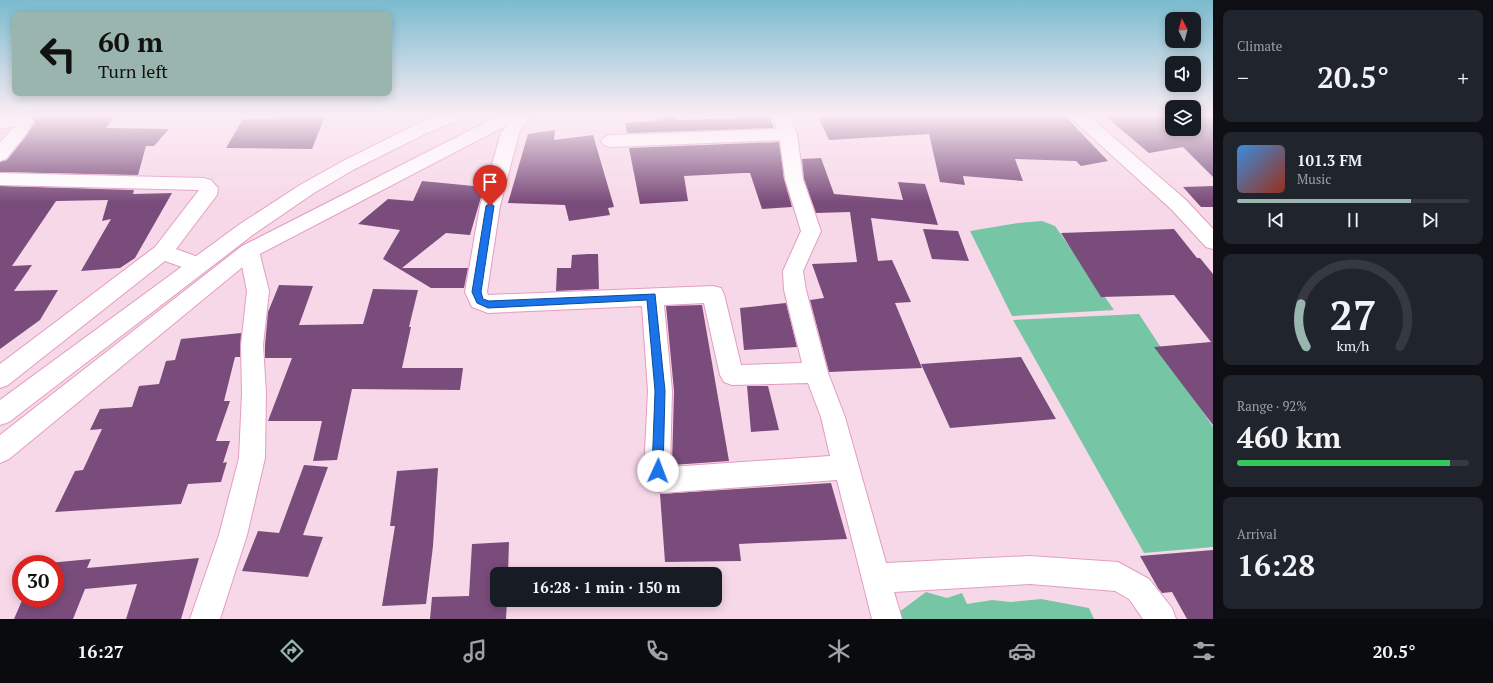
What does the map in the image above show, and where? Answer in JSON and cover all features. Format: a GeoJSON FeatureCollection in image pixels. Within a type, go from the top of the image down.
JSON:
{"type":"FeatureCollection","features":[{"type":"Feature","properties":{"kind":"street"},"geometry":{"type":"LineString","coordinates":[[0,155],[8,145]]}},
{"type":"Feature","properties":{"kind":"street"},"geometry":{"type":"LineString","coordinates":[[0,414],[247,229],[307,189],[347,166],[389,145]]}},
{"type":"Feature","properties":{"kind":"street"},"geometry":{"type":"LineString","coordinates":[[0,451],[249,251],[455,145]]}},
{"type":"Feature","properties":{"kind":"street"},"geometry":{"type":"LineString","coordinates":[[507,145],[490,206],[476,292],[480,301],[488,304],[713,294],[732,375],[816,373]]}},
{"type":"Feature","properties":{"kind":"street"},"geometry":{"type":"LineString","coordinates":[[788,145],[794,179],[811,231],[793,271],[795,290],[816,373],[833,417],[847,467],[887,619]]}},
{"type":"Feature","properties":{"kind":"street"},"geometry":{"type":"LineString","coordinates":[[1111,145],[1179,205],[1213,242]]}},
{"type":"Feature","properties":{"kind":"street"},"geometry":{"type":"LineString","coordinates":[[0,179],[204,184],[209,188],[207,195],[162,252],[0,378]]}},
{"type":"Feature","properties":{"kind":"street"},"geometry":{"type":"LineString","coordinates":[[205,619],[233,535],[252,458],[254,393],[252,345],[258,292],[249,251]]}},
{"type":"Feature","properties":{"kind":"street"},"geometry":{"type":"LineString","coordinates":[[162,252],[199,264]]}},
{"type":"Feature","properties":{"kind":"street"},"geometry":{"type":"LineString","coordinates":[[652,296],[660,391],[658,471],[662,480],[847,467]]}},
{"type":"Feature","properties":{"kind":"street"},"geometry":{"type":"LineString","coordinates":[[876,578],[1030,570],[1118,578],[1139,589],[1161,619]]}},
{"type":"Feature","properties":{"kind":"shaded area"},"geometry":{"type":"Polygon","coordinates":[[[1042,221],[1055,226],[1114,310],[1012,316],[970,231],[1018,223],[1042,221]]]}},
{"type":"Feature","properties":{"kind":"shaded area"},"geometry":{"type":"Polygon","coordinates":[[[1139,314],[1213,427],[1213,547],[1144,553],[1013,320],[1139,314]]]}},
{"type":"Feature","properties":{"kind":"shaded area"},"geometry":{"type":"Polygon","coordinates":[[[926,592],[947,598],[962,593],[967,604],[992,600],[1011,602],[1041,599],[1089,608],[1094,619],[895,619],[895,615],[926,592]]]}},
{"type":"Feature","properties":{"kind":"building"},"geometry":{"type":"Polygon","coordinates":[[[19,145],[155,145],[146,146],[138,175],[0,172],[0,162],[7,160],[19,145]]]}},
{"type":"Feature","properties":{"kind":"building"},"geometry":{"type":"Polygon","coordinates":[[[228,145],[314,145],[312,149],[226,148],[228,145]]]}},
{"type":"Feature","properties":{"kind":"building"},"geometry":{"type":"Polygon","coordinates":[[[525,145],[596,145],[614,207],[608,208],[610,215],[569,221],[565,205],[508,203],[525,145]]]}},
{"type":"Feature","properties":{"kind":"building"},"geometry":{"type":"Polygon","coordinates":[[[707,145],[779,145],[784,179],[792,207],[762,209],[750,173],[684,176],[688,201],[640,204],[629,148],[707,145]]]}},
{"type":"Feature","properties":{"kind":"building"},"geometry":{"type":"Polygon","coordinates":[[[931,145],[1093,145],[1108,161],[1081,166],[1076,161],[1015,159],[1023,181],[963,176],[965,185],[940,182],[931,145]]]}},
{"type":"Feature","properties":{"kind":"building"},"geometry":{"type":"Polygon","coordinates":[[[1139,145],[1213,145],[1213,177],[1183,147],[1149,153],[1139,145]]]}},
{"type":"Feature","properties":{"kind":"building"},"geometry":{"type":"Polygon","coordinates":[[[821,158],[834,194],[903,200],[898,182],[925,184],[938,225],[871,218],[878,261],[892,260],[911,302],[895,303],[922,368],[829,372],[810,300],[824,298],[812,264],[857,262],[850,212],[816,213],[804,179],[802,159],[821,158]]]}},
{"type":"Feature","properties":{"kind":"building"},"geometry":{"type":"Polygon","coordinates":[[[422,181],[484,187],[470,235],[446,233],[402,268],[468,268],[464,288],[431,288],[383,259],[400,230],[358,224],[388,199],[413,201],[422,181]]]}},
{"type":"Feature","properties":{"kind":"building"},"geometry":{"type":"Polygon","coordinates":[[[0,186],[134,190],[133,194],[172,193],[135,258],[120,268],[81,271],[111,219],[102,221],[108,200],[56,201],[12,266],[32,265],[14,291],[58,290],[40,320],[0,349],[0,186]]]}},
{"type":"Feature","properties":{"kind":"building"},"geometry":{"type":"Polygon","coordinates":[[[1213,186],[1213,207],[1201,207],[1183,187],[1213,186]]]}},
{"type":"Feature","properties":{"kind":"building"},"geometry":{"type":"Polygon","coordinates":[[[923,229],[958,231],[969,261],[932,259],[923,229]]]}},
{"type":"Feature","properties":{"kind":"building"},"geometry":{"type":"Polygon","coordinates":[[[1174,229],[1197,258],[1200,258],[1213,274],[1213,425],[1154,347],[1211,342],[1174,295],[1101,297],[1061,233],[1174,229]]]}},
{"type":"Feature","properties":{"kind":"building"},"geometry":{"type":"Polygon","coordinates":[[[598,254],[599,289],[556,291],[557,268],[571,268],[572,255],[598,254]]]}},
{"type":"Feature","properties":{"kind":"building"},"geometry":{"type":"Polygon","coordinates":[[[279,285],[313,286],[299,325],[363,324],[373,289],[418,290],[409,327],[411,327],[402,368],[463,368],[460,390],[352,389],[337,460],[313,461],[322,421],[268,421],[292,358],[265,358],[268,312],[279,285]]]}},
{"type":"Feature","properties":{"kind":"building"},"geometry":{"type":"Polygon","coordinates":[[[786,303],[797,347],[744,350],[740,308],[786,303]]]}},
{"type":"Feature","properties":{"kind":"building"},"geometry":{"type":"Polygon","coordinates":[[[702,305],[729,461],[672,465],[674,391],[666,306],[702,305]]]}},
{"type":"Feature","properties":{"kind":"building"},"geometry":{"type":"Polygon","coordinates":[[[241,333],[240,357],[235,357],[224,401],[230,401],[216,441],[230,441],[223,463],[227,462],[221,482],[188,484],[181,504],[55,512],[75,471],[83,470],[102,429],[90,430],[100,409],[132,407],[139,386],[159,384],[166,361],[175,360],[181,339],[241,333]]]}},
{"type":"Feature","properties":{"kind":"building"},"geometry":{"type":"Polygon","coordinates":[[[1021,357],[1056,419],[950,428],[921,364],[1021,357]]]}},
{"type":"Feature","properties":{"kind":"building"},"geometry":{"type":"Polygon","coordinates":[[[747,386],[768,386],[779,430],[751,432],[747,386]]]}},
{"type":"Feature","properties":{"kind":"building"},"geometry":{"type":"Polygon","coordinates":[[[304,465],[328,467],[303,535],[323,537],[308,577],[242,571],[258,531],[279,533],[304,465]]]}},
{"type":"Feature","properties":{"kind":"building"},"geometry":{"type":"Polygon","coordinates":[[[438,468],[433,546],[426,604],[382,606],[395,526],[390,526],[397,471],[438,468]]]}},
{"type":"Feature","properties":{"kind":"building"},"geometry":{"type":"Polygon","coordinates":[[[831,483],[847,539],[739,544],[741,561],[665,562],[660,494],[831,483]]]}},
{"type":"Feature","properties":{"kind":"building"},"geometry":{"type":"Polygon","coordinates":[[[509,542],[508,567],[490,567],[490,607],[507,607],[506,619],[430,619],[432,597],[469,596],[472,544],[509,542]]]}},
{"type":"Feature","properties":{"kind":"building"},"geometry":{"type":"Polygon","coordinates":[[[1213,550],[1213,619],[1187,619],[1172,592],[1162,593],[1158,588],[1140,556],[1213,550]]]}},
{"type":"Feature","properties":{"kind":"building"},"geometry":{"type":"Polygon","coordinates":[[[199,558],[181,619],[126,619],[137,584],[85,589],[73,619],[14,619],[19,607],[64,607],[64,562],[91,559],[87,568],[199,558]]]}},
{"type":"Feature","properties":{"kind":"route"},"geometry":{"type":"LineString","coordinates":[[490,206],[476,292],[480,301],[488,304],[652,296],[660,391],[658,471]]}}]}
